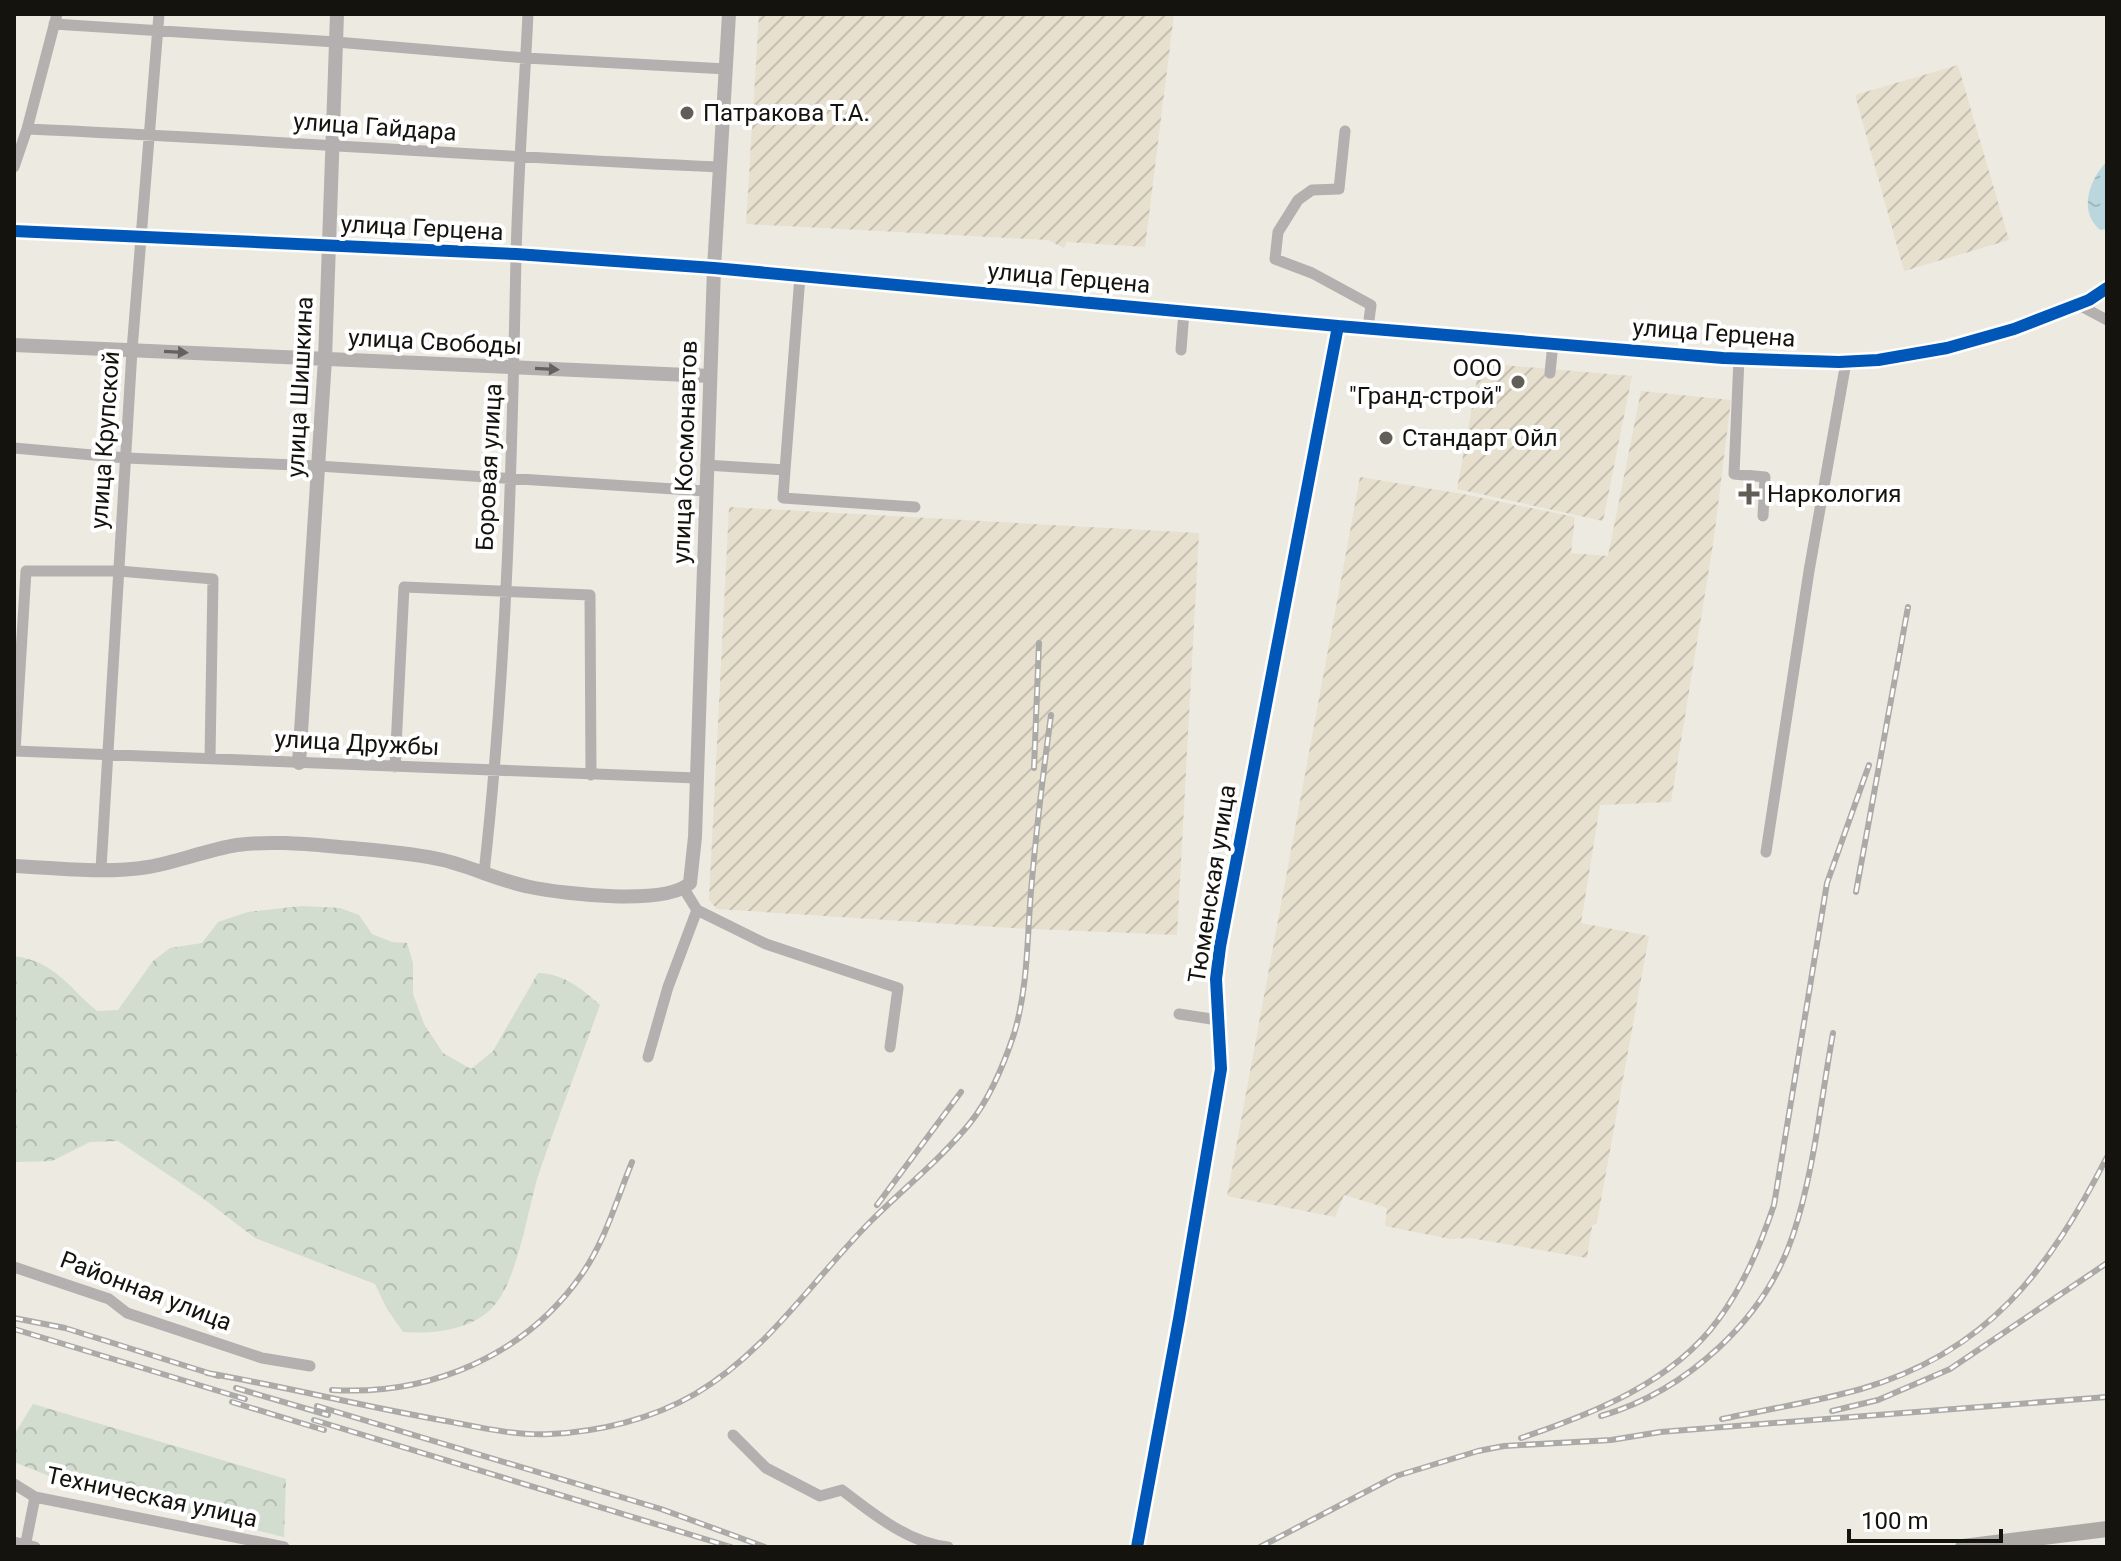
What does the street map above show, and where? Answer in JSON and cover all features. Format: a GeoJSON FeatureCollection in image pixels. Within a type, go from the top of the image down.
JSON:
{"type":"FeatureCollection","features":[{"type":"Feature","properties":{"kind":"main road"},"geometry":{"type":"LineString","coordinates":[[1963,1547],[2107,1529]]}},
{"type":"Feature","properties":{"kind":"street","name":"улица Крупской"},"geometry":{"type":"LineString","coordinates":[[101,869],[132,350],[159,14]]}},
{"type":"Feature","properties":{"kind":"street","name":"улица Шишкина"},"geometry":{"type":"LineString","coordinates":[[299,763],[325,359],[337,14]]}},
{"type":"Feature","properties":{"kind":"street","name":"Боровая улица"},"geometry":{"type":"LineString","coordinates":[[484,873],[495,771],[505,590],[516,367],[516,254],[528,14]]}},
{"type":"Feature","properties":{"kind":"street","name":"улица Космонавтов"},"geometry":{"type":"LineString","coordinates":[[684,889],[693,874],[714,268],[729,14]]}},
{"type":"Feature","properties":{"kind":"street"},"geometry":{"type":"LineString","coordinates":[[14,167],[56,19],[157,31],[726,69]]}},
{"type":"Feature","properties":{"kind":"street","name":"улица Гайдара"},"geometry":{"type":"LineString","coordinates":[[27,129],[720,167]]}},
{"type":"Feature","properties":{"kind":"street"},"geometry":{"type":"LineString","coordinates":[[1345,131],[1339,189],[1312,190],[1298,200],[1278,232],[1275,259],[1312,273],[1371,305],[1368,328]]}},
{"type":"Feature","properties":{"kind":"street","name":"улица Герцена"},"geometry":{"type":"LineString","coordinates":[[14,231],[516,254],[714,268],[1338,326],[1739,358],[1846,362],[1878,360],[1947,348],[2014,329],[2077,304],[2107,288]]}},
{"type":"Feature","properties":{"kind":"street"},"geometry":{"type":"LineString","coordinates":[[800,276],[783,498],[915,507]]}},
{"type":"Feature","properties":{"kind":"street"},"geometry":{"type":"LineString","coordinates":[[2077,304],[2107,320]]}},
{"type":"Feature","properties":{"kind":"street"},"geometry":{"type":"LineString","coordinates":[[1181,350],[1184,311]]}},
{"type":"Feature","properties":{"kind":"street","name":"Тюменская улица"},"geometry":{"type":"LineString","coordinates":[[1137,1547],[1221,1069],[1216,979],[1220,947],[1338,326]]}},
{"type":"Feature","properties":{"kind":"street"},"geometry":{"type":"LineString","coordinates":[[1550,373],[1553,343]]}},
{"type":"Feature","properties":{"kind":"street","name":"улица Свободы"},"geometry":{"type":"LineString","coordinates":[[14,345],[710,376]]}},
{"type":"Feature","properties":{"kind":"street"},"geometry":{"type":"LineString","coordinates":[[1739,358],[1734,474],[1765,477],[1763,516]]}},
{"type":"Feature","properties":{"kind":"street"},"geometry":{"type":"LineString","coordinates":[[1766,852],[1809,571],[1846,362]]}},
{"type":"Feature","properties":{"kind":"street"},"geometry":{"type":"LineString","coordinates":[[14,448],[126,458],[318,466],[705,491]]}},
{"type":"Feature","properties":{"kind":"street"},"geometry":{"type":"LineString","coordinates":[[706,465],[785,470]]}},
{"type":"Feature","properties":{"kind":"street"},"geometry":{"type":"LineString","coordinates":[[15,751],[26,571],[119,571],[213,579],[210,758]]}},
{"type":"Feature","properties":{"kind":"street"},"geometry":{"type":"LineString","coordinates":[[395,767],[404,587],[505,590],[590,595],[591,775]]}},
{"type":"Feature","properties":{"kind":"street","name":"улица Дружбы"},"geometry":{"type":"LineString","coordinates":[[15,751],[696,778]]}},
{"type":"Feature","properties":{"kind":"street"},"geometry":{"type":"LineString","coordinates":[[14,866],[148,867],[239,845],[272,843],[410,854],[443,860],[508,882],[556,891],[651,897],[684,889],[697,910],[766,944],[898,988],[890,1047]]}},
{"type":"Feature","properties":{"kind":"street"},"geometry":{"type":"LineString","coordinates":[[648,1057],[668,987],[697,910]]}},
{"type":"Feature","properties":{"kind":"street"},"geometry":{"type":"LineString","coordinates":[[1179,1014],[1218,1020]]}},
{"type":"Feature","properties":{"kind":"street","name":"Районная улица"},"geometry":{"type":"LineString","coordinates":[[14,1267],[109,1299],[127,1313],[262,1358],[310,1366]]}},
{"type":"Feature","properties":{"kind":"street"},"geometry":{"type":"LineString","coordinates":[[733,1435],[766,1468],[820,1496],[842,1490],[925,1545],[948,1547]]}},
{"type":"Feature","properties":{"kind":"street","name":"Техническая улица"},"geometry":{"type":"LineString","coordinates":[[14,1484],[35,1497],[284,1547]]}},
{"type":"Feature","properties":{"kind":"street"},"geometry":{"type":"LineString","coordinates":[[25,1545],[35,1497]]}},
{"type":"Feature","properties":{"kind":"shaded area"},"geometry":{"type":"Polygon","coordinates":[[[759,14],[1174,14],[1145,247],[1067,242],[1064,248],[1048,240],[746,224],[759,14]]]}},
{"type":"Feature","properties":{"kind":"shaded area"},"geometry":{"type":"Polygon","coordinates":[[[1958,65],[2009,240],[1904,271],[1855,95],[1958,65]]]}},
{"type":"Feature","properties":{"kind":"shaded area"},"geometry":{"type":"Polygon","coordinates":[[[1480,363],[1632,376],[1603,521],[1457,489],[1480,363]]]}},
{"type":"Feature","properties":{"kind":"shaded area"},"geometry":{"type":"Polygon","coordinates":[[[1641,391],[1731,400],[1714,538],[1671,802],[1600,805],[1581,923],[1649,936],[1597,1222],[1592,1226],[1587,1258],[1470,1238],[1450,1239],[1385,1226],[1387,1208],[1344,1195],[1335,1217],[1227,1196],[1360,477],[1575,517],[1571,553],[1608,556],[1641,391]]]}},
{"type":"Feature","properties":{"kind":"shaded area"},"geometry":{"type":"Polygon","coordinates":[[[729,507],[1199,533],[1177,935],[717,909],[709,900],[729,507]]]}},
{"type":"Feature","properties":{"kind":"green space"},"geometry":{"type":"Polygon","coordinates":[[[302,906],[340,908],[359,915],[372,934],[392,942],[407,943],[413,963],[413,994],[424,1024],[443,1053],[471,1069],[493,1051],[538,973],[572,983],[600,1005],[539,1173],[508,1283],[490,1310],[471,1323],[437,1331],[403,1332],[375,1284],[255,1238],[200,1196],[118,1141],[90,1142],[52,1161],[14,1162],[14,956],[51,969],[97,1011],[118,1010],[153,961],[170,948],[202,943],[218,922],[248,912],[302,906]]]}},
{"type":"Feature","properties":{"kind":"green space"},"geometry":{"type":"Polygon","coordinates":[[[33,1404],[286,1479],[284,1537],[82,1489],[14,1462],[14,1435],[33,1404]]]}},
{"type":"Feature","properties":{"kind":"water"},"geometry":{"type":"Polygon","coordinates":[[[2107,161],[2107,229],[2100,230],[2089,214],[2088,196],[2095,177],[2107,161]]]}},
{"type":"Feature","properties":{"kind":"railway"},"geometry":{"type":"LineString","coordinates":[[1856,892],[1908,607]]}},
{"type":"Feature","properties":{"kind":"railway"},"geometry":{"type":"LineString","coordinates":[[1034,768],[1039,643]]}},
{"type":"Feature","properties":{"kind":"railway"},"geometry":{"type":"LineString","coordinates":[[207,1373],[386,1410],[537,1434],[569,1433],[625,1423],[678,1403],[721,1377],[767,1336],[872,1220],[947,1149],[970,1123],[990,1092],[1014,1034],[1022,999],[1035,847],[1051,715]]}},
{"type":"Feature","properties":{"kind":"railway"},"geometry":{"type":"LineString","coordinates":[[1521,1438],[1629,1394],[1678,1362],[1718,1320],[1743,1279],[1774,1205],[1827,883],[1869,765]]}},
{"type":"Feature","properties":{"kind":"railway"},"geometry":{"type":"LineString","coordinates":[[1601,1416],[1633,1405],[1692,1370],[1742,1323],[1763,1296],[1780,1266],[1800,1211],[1812,1161],[1833,1033]]}},
{"type":"Feature","properties":{"kind":"railway"},"geometry":{"type":"LineString","coordinates":[[877,1205],[961,1092]]}},
{"type":"Feature","properties":{"kind":"railway"},"geometry":{"type":"LineString","coordinates":[[1722,1419],[1861,1389],[1906,1373],[1945,1353],[2010,1302],[2037,1270],[2062,1236],[2107,1157]]}},
{"type":"Feature","properties":{"kind":"railway"},"geometry":{"type":"LineString","coordinates":[[332,1390],[369,1390],[439,1378],[504,1348],[533,1328],[559,1303],[590,1261],[632,1162]]}},
{"type":"Feature","properties":{"kind":"railway"},"geometry":{"type":"LineString","coordinates":[[1832,1411],[1878,1400],[1950,1369],[2107,1263]]}},
{"type":"Feature","properties":{"kind":"railway"},"geometry":{"type":"LineString","coordinates":[[14,1318],[65,1328],[218,1376]]}},
{"type":"Feature","properties":{"kind":"railway"},"geometry":{"type":"LineString","coordinates":[[14,1329],[245,1399]]}},
{"type":"Feature","properties":{"kind":"railway"},"geometry":{"type":"LineString","coordinates":[[236,1388],[328,1415]]}},
{"type":"Feature","properties":{"kind":"railway"},"geometry":{"type":"LineString","coordinates":[[1260,1547],[1396,1476],[1504,1446],[1611,1440],[1660,1432],[2107,1397]]}},
{"type":"Feature","properties":{"kind":"railway"},"geometry":{"type":"LineString","coordinates":[[232,1402],[324,1430]]}},
{"type":"Feature","properties":{"kind":"railway"},"geometry":{"type":"LineString","coordinates":[[317,1406],[661,1509],[765,1547]]}},
{"type":"Feature","properties":{"kind":"railway"},"geometry":{"type":"LineString","coordinates":[[314,1420],[731,1547]]}},
{"type":"Feature","properties":{"kind":"cycle path"},"geometry":{"type":"LineString","coordinates":[[14,231],[516,254],[714,268],[1338,326],[1723,358],[1839,362],[1878,360],[1947,348],[2014,329],[2089,300],[2107,288]]}},
{"type":"Feature","properties":{"kind":"cycle path"},"geometry":{"type":"LineString","coordinates":[[1137,1547],[1221,1069],[1216,979],[1220,947],[1338,326]]}},
{"type":"Feature","properties":{"kind":"place","name":"Патракова Т.А."},"geometry":{"type":"Point","coordinates":[687,113]}},
{"type":"Feature","properties":{"kind":"place","name":"ООО \"Гранд-строй\""},"geometry":{"type":"Point","coordinates":[1518,382]}},
{"type":"Feature","properties":{"kind":"place","name":"Стандарт Ойл"},"geometry":{"type":"Point","coordinates":[1386,438]}},
{"type":"Feature","properties":{"kind":"place","name":"Наркология"},"geometry":{"type":"Point","coordinates":[1749,494]}}]}
